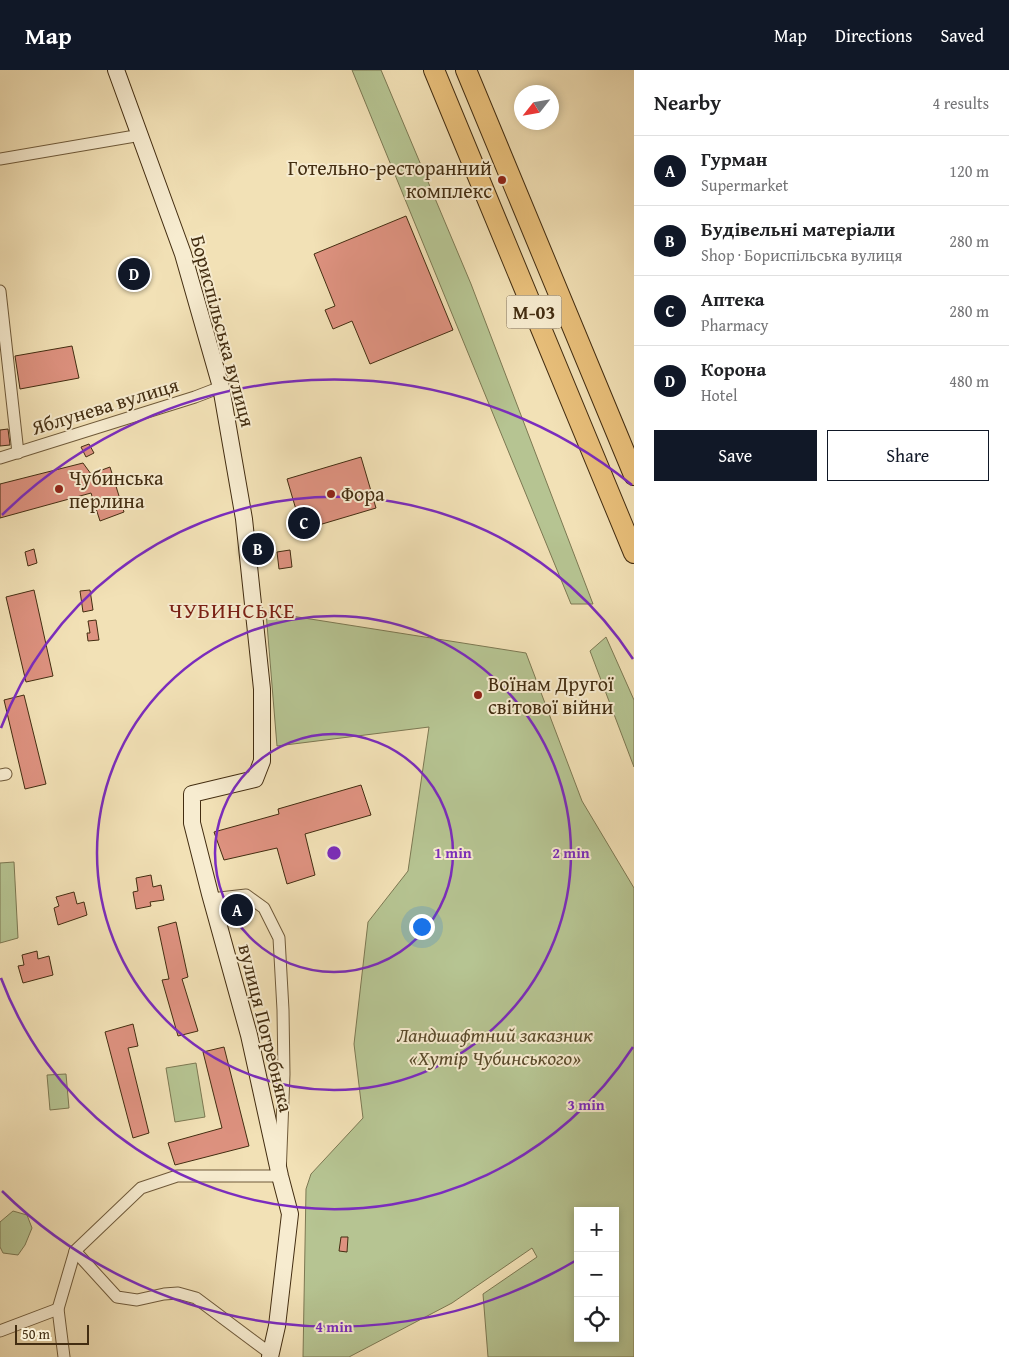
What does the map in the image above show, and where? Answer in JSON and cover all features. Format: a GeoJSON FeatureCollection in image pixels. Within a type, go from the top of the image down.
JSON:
{"type":"FeatureCollection","features":[{"type":"Feature","properties":{"kind":"highway","name":"М-03"},"geometry":{"type":"LineString","coordinates":[[434,70],[634,553]]}},
{"type":"Feature","properties":{"kind":"highway","name":"М-03"},"geometry":{"type":"LineString","coordinates":[[466,70],[634,475]]}},
{"type":"Feature","properties":{"kind":"street","name":"Бориспільська вулиця"},"geometry":{"type":"LineString","coordinates":[[116,70],[183,254],[221,387],[244,519],[254,598],[262,689],[262,761]]}},
{"type":"Feature","properties":{"kind":"street"},"geometry":{"type":"LineString","coordinates":[[0,159],[141,135]]}},
{"type":"Feature","properties":{"kind":"street"},"geometry":{"type":"LineString","coordinates":[[0,291],[18,453]]}},
{"type":"Feature","properties":{"kind":"street","name":"Яблунева вулиця"},"geometry":{"type":"LineString","coordinates":[[0,458],[221,387]]}},
{"type":"Feature","properties":{"kind":"street","name":"вулиця Погребняка"},"geometry":{"type":"LineString","coordinates":[[262,761],[255,779],[192,794],[192,822],[211,899],[249,1035],[290,1214],[277,1326],[270,1356]]}},
{"type":"Feature","properties":{"kind":"street"},"geometry":{"type":"LineString","coordinates":[[64,1357],[58,1309],[75,1252],[141,1188],[177,1176],[280,1176],[284,1074],[279,938],[264,908],[246,895],[211,899]]}},
{"type":"Feature","properties":{"kind":"street"},"geometry":{"type":"LineString","coordinates":[[75,1252],[117,1296],[137,1300],[178,1293],[196,1298],[270,1356]]}},
{"type":"Feature","properties":{"kind":"street"},"geometry":{"type":"LineString","coordinates":[[0,1331],[58,1309]]}},
{"type":"Feature","properties":{"kind":"green space"},"geometry":{"type":"Polygon","coordinates":[[[352,70],[381,70],[471,284],[593,604],[571,604],[352,70]]]}},
{"type":"Feature","properties":{"kind":"green space","name":"Ландшафтний заказник «Хутір Чубинського»"},"geometry":{"type":"Polygon","coordinates":[[[266,612],[526,653],[582,801],[634,888],[634,1357],[488,1357],[483,1294],[537,1257],[532,1248],[452,1303],[349,1357],[303,1357],[306,1189],[311,1174],[363,1118],[354,1044],[368,922],[408,871],[429,727],[277,746],[266,612]]]}},
{"type":"Feature","properties":{"kind":"green space"},"geometry":{"type":"Polygon","coordinates":[[[606,637],[634,700],[634,767],[590,651],[606,637]]]}},
{"type":"Feature","properties":{"kind":"green space"},"geometry":{"type":"Polygon","coordinates":[[[14,862],[18,938],[0,943],[0,863],[14,862]]]}},
{"type":"Feature","properties":{"kind":"green space"},"geometry":{"type":"Polygon","coordinates":[[[196,1063],[205,1117],[175,1122],[166,1068],[196,1063]]]}},
{"type":"Feature","properties":{"kind":"green space"},"geometry":{"type":"Polygon","coordinates":[[[66,1074],[69,1108],[50,1110],[47,1075],[66,1074]]]}},
{"type":"Feature","properties":{"kind":"green space"},"geometry":{"type":"Polygon","coordinates":[[[13,1211],[27,1215],[32,1228],[25,1245],[18,1255],[3,1253],[0,1247],[0,1222],[13,1211]]]}},
{"type":"Feature","properties":{"kind":"building"},"geometry":{"type":"Polygon","coordinates":[[[406,216],[453,330],[370,364],[352,321],[333,329],[325,310],[335,306],[314,254],[406,216]]]}},
{"type":"Feature","properties":{"kind":"building"},"geometry":{"type":"Polygon","coordinates":[[[147,264],[150,280],[120,284],[118,268],[147,264]]]}},
{"type":"Feature","properties":{"kind":"building"},"geometry":{"type":"Polygon","coordinates":[[[72,346],[79,378],[20,389],[15,356],[72,346]]]}},
{"type":"Feature","properties":{"kind":"building"},"geometry":{"type":"Polygon","coordinates":[[[8,429],[10,445],[0,446],[0,430],[8,429]]]}},
{"type":"Feature","properties":{"kind":"building"},"geometry":{"type":"Polygon","coordinates":[[[89,444],[94,453],[86,457],[81,447],[89,444]]]}},
{"type":"Feature","properties":{"kind":"building","name":"Фора"},"geometry":{"type":"Polygon","coordinates":[[[361,457],[376,508],[302,530],[287,479],[361,457]]]}},
{"type":"Feature","properties":{"kind":"building","name":"Чубинська перлина"},"geometry":{"type":"Polygon","coordinates":[[[83,463],[91,474],[110,467],[124,512],[100,521],[91,493],[0,518],[0,484],[83,463]]]}},
{"type":"Feature","properties":{"kind":"building"},"geometry":{"type":"Polygon","coordinates":[[[34,549],[37,563],[28,566],[25,552],[34,549]]]}},
{"type":"Feature","properties":{"kind":"building"},"geometry":{"type":"Polygon","coordinates":[[[290,550],[292,567],[279,569],[277,552],[290,550]]]}},
{"type":"Feature","properties":{"kind":"building"},"geometry":{"type":"Polygon","coordinates":[[[34,590],[53,676],[26,682],[6,597],[34,590]]]}},
{"type":"Feature","properties":{"kind":"building"},"geometry":{"type":"Polygon","coordinates":[[[90,590],[93,610],[83,612],[80,591],[90,590]]]}},
{"type":"Feature","properties":{"kind":"building"},"geometry":{"type":"Polygon","coordinates":[[[96,620],[99,640],[88,641],[87,633],[90,633],[88,621],[96,620]]]}},
{"type":"Feature","properties":{"kind":"building"},"geometry":{"type":"Polygon","coordinates":[[[24,695],[46,784],[25,789],[4,700],[24,695]]]}},
{"type":"Feature","properties":{"kind":"building"},"geometry":{"type":"Polygon","coordinates":[[[361,785],[371,815],[305,834],[315,875],[287,884],[277,848],[224,860],[214,832],[279,814],[278,809],[361,785]]]}},
{"type":"Feature","properties":{"kind":"building"},"geometry":{"type":"Polygon","coordinates":[[[151,875],[153,887],[161,885],[164,900],[150,902],[151,906],[136,909],[133,892],[138,891],[136,878],[151,875]]]}},
{"type":"Feature","properties":{"kind":"building"},"geometry":{"type":"Polygon","coordinates":[[[74,892],[77,904],[84,902],[87,915],[58,925],[54,908],[59,906],[56,897],[74,892]]]}},
{"type":"Feature","properties":{"kind":"building"},"geometry":{"type":"Polygon","coordinates":[[[245,905],[246,914],[229,916],[228,906],[245,905]]]}},
{"type":"Feature","properties":{"kind":"building"},"geometry":{"type":"Polygon","coordinates":[[[176,922],[188,977],[182,979],[198,1031],[178,1036],[162,980],[169,979],[158,927],[176,922]]]}},
{"type":"Feature","properties":{"kind":"building"},"geometry":{"type":"Polygon","coordinates":[[[37,951],[38,959],[49,956],[53,975],[23,983],[18,966],[24,965],[22,955],[37,951]]]}},
{"type":"Feature","properties":{"kind":"building"},"geometry":{"type":"Polygon","coordinates":[[[133,1024],[138,1046],[128,1048],[149,1133],[133,1138],[105,1032],[133,1024]]]}},
{"type":"Feature","properties":{"kind":"building"},"geometry":{"type":"Polygon","coordinates":[[[224,1047],[249,1146],[175,1165],[168,1143],[222,1128],[203,1052],[224,1047]]]}},
{"type":"Feature","properties":{"kind":"building"},"geometry":{"type":"Polygon","coordinates":[[[341,1237],[348,1237],[347,1252],[339,1251],[341,1237]]]}},
{"type":"Feature","properties":{"kind":"place","name":"Готельно-ресторанний комплекс"},"geometry":{"type":"Point","coordinates":[502,180]}},
{"type":"Feature","properties":{"kind":"place","name":"Корона"},"geometry":{"type":"Point","coordinates":[134,274]}},
{"type":"Feature","properties":{"kind":"place","name":"Чубинська перлина"},"geometry":{"type":"Point","coordinates":[59,489]}},
{"type":"Feature","properties":{"kind":"place","name":"Фора"},"geometry":{"type":"Point","coordinates":[331,494]}},
{"type":"Feature","properties":{"kind":"place","name":"Аптека"},"geometry":{"type":"Point","coordinates":[304,523]}},
{"type":"Feature","properties":{"kind":"place","name":"Будівельні матеріали"},"geometry":{"type":"Point","coordinates":[258,549]}},
{"type":"Feature","properties":{"kind":"place","name":"Воїнам Другої світової війни"},"geometry":{"type":"Point","coordinates":[478,695]}},
{"type":"Feature","properties":{"kind":"place","name":"Гурман"},"geometry":{"type":"Point","coordinates":[237,910]}},
{"type":"Feature","properties":{"kind":"district","name":"ЧУБИНСЬКЕ"},"geometry":{"type":"Point","coordinates":[232,610]}}]}
